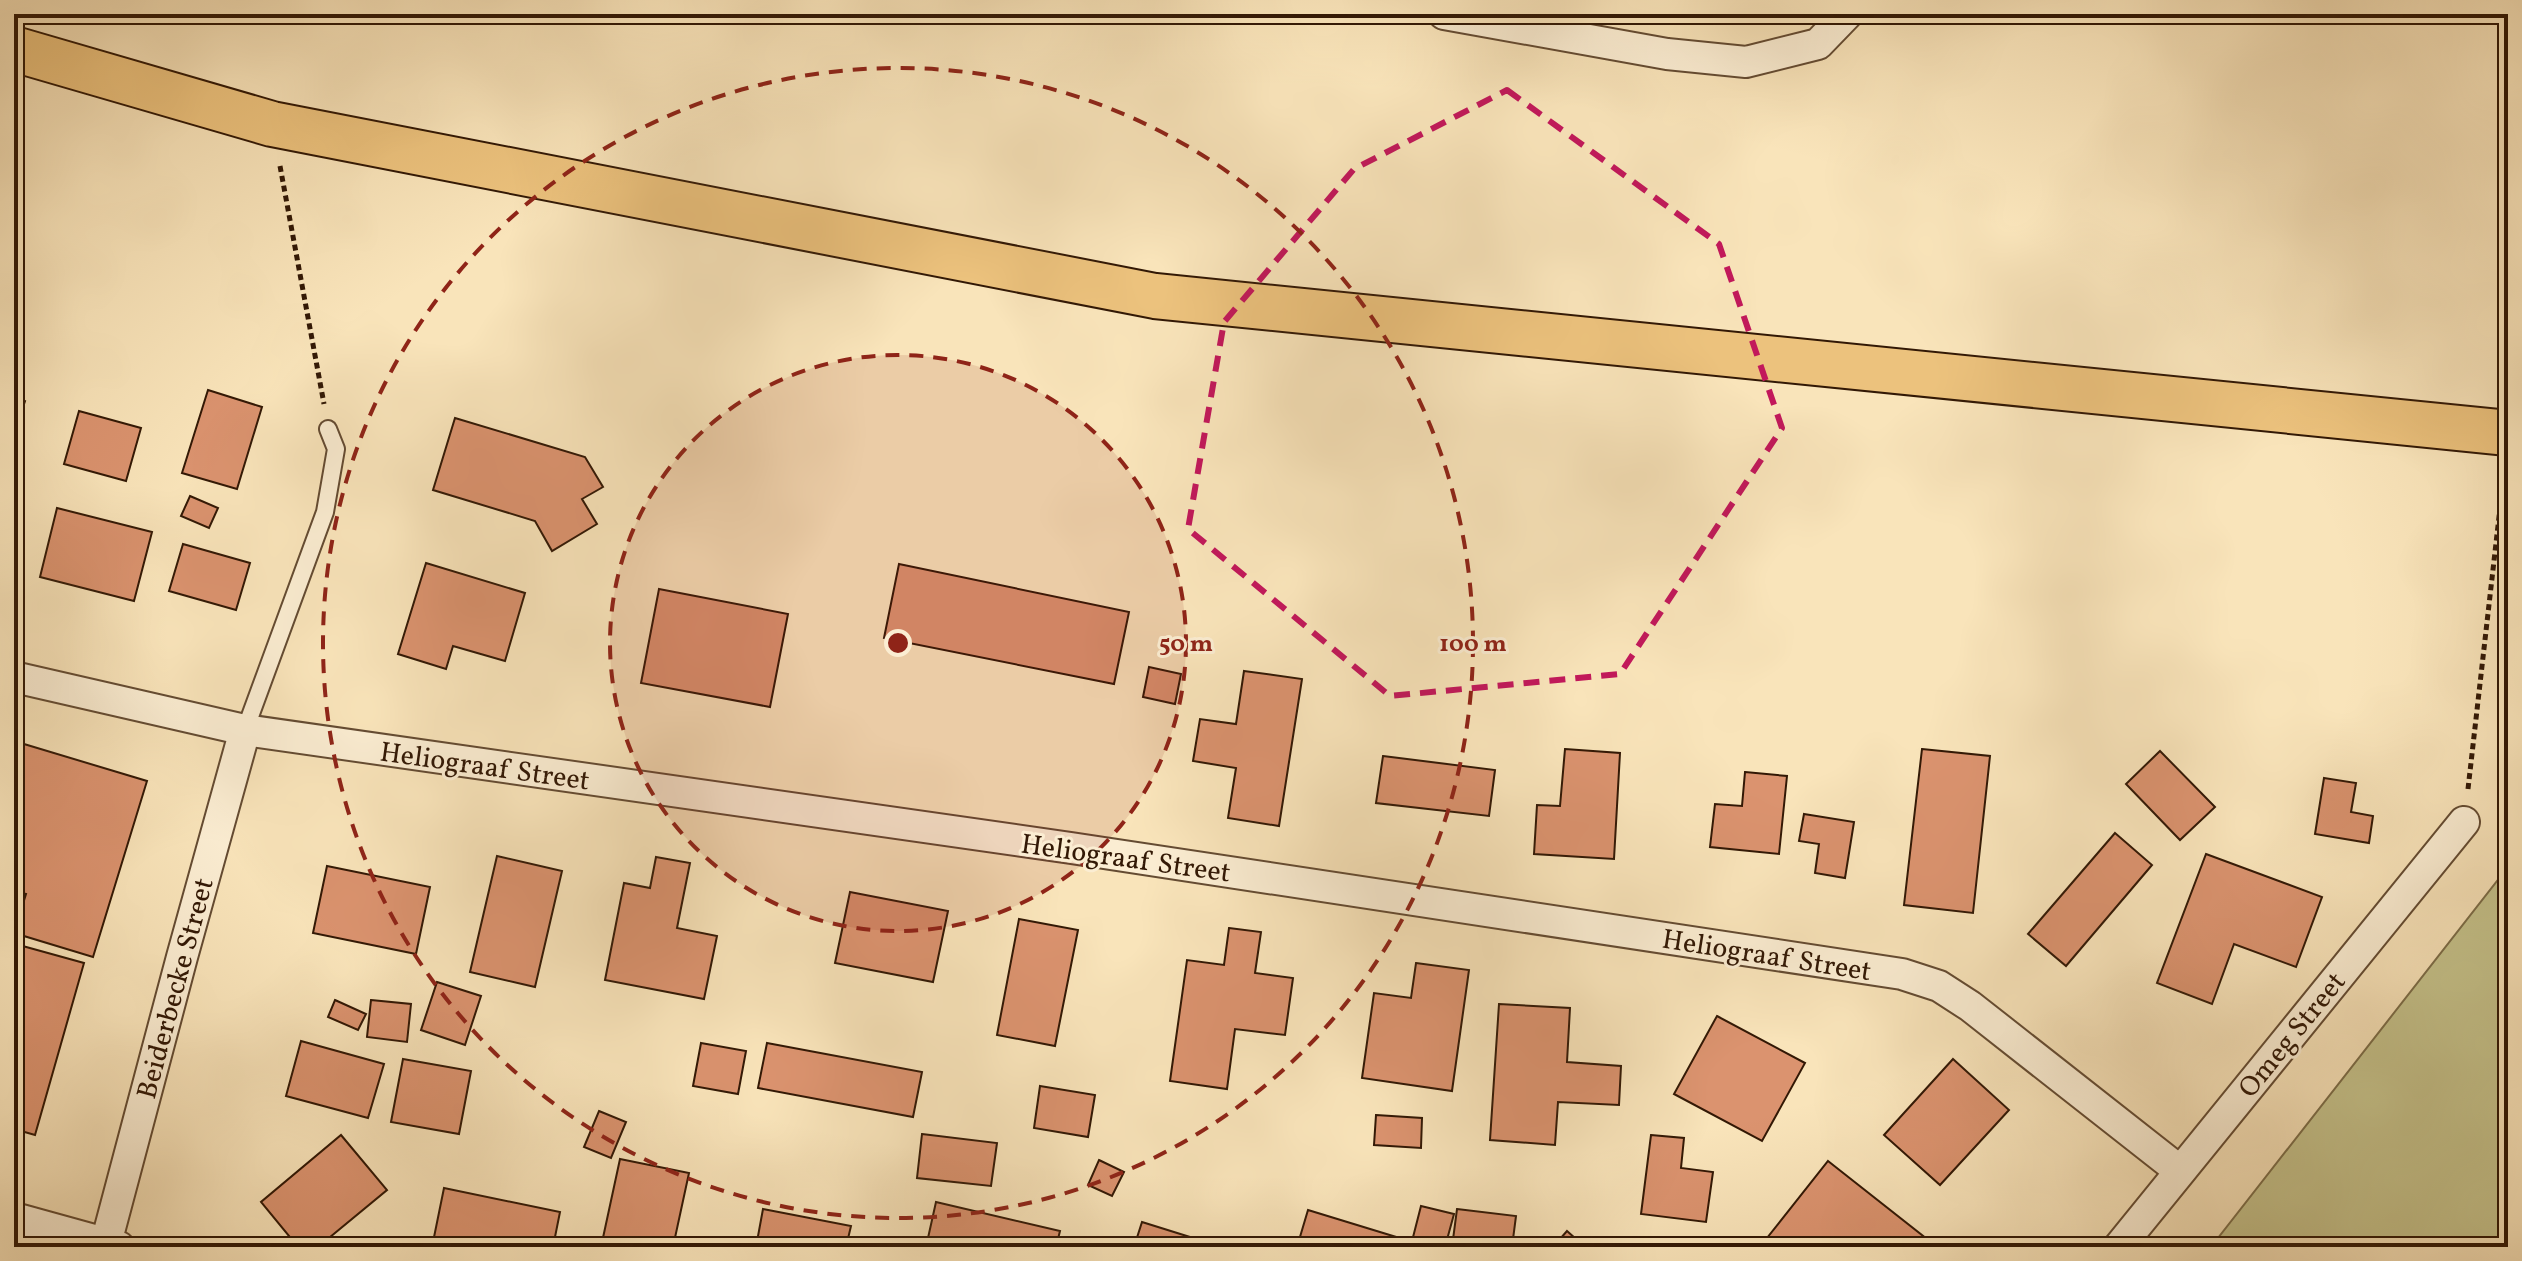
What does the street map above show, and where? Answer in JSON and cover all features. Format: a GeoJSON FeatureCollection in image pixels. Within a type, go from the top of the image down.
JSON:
{"type":"FeatureCollection","features":[{"type":"Feature","properties":{"kind":"highway"},"geometry":{"type":"LineString","coordinates":[[14,49],[272,124],[1155,296],[2506,450]]}},
{"type":"Feature","properties":{"kind":"street"},"geometry":{"type":"LineString","coordinates":[[1444,14],[1667,54],[1746,62],[1818,44],[1847,14]]}},
{"type":"Feature","properties":{"kind":"street","name":"Heliograaf Street"},"geometry":{"type":"LineString","coordinates":[[14,677],[245,730],[1071,848],[1902,974],[1939,986],[1970,1006],[2180,1171]]}},
{"type":"Feature","properties":{"kind":"street","name":"Beiderbecke Street"},"geometry":{"type":"LineString","coordinates":[[110,1246],[178,972],[245,730]]}},
{"type":"Feature","properties":{"kind":"street","name":"Omeg Street"},"geometry":{"type":"LineString","coordinates":[[2119,1247],[2464,822]]}},
{"type":"Feature","properties":{"kind":"street"},"geometry":{"type":"LineString","coordinates":[[14,1218],[110,1246]]}},
{"type":"Feature","properties":{"kind":"lane"},"geometry":{"type":"LineString","coordinates":[[245,730],[325,512],[336,449],[328,429]]}},
{"type":"Feature","properties":{"kind":"path"},"geometry":{"type":"LineString","coordinates":[[272,124],[328,429]]}},
{"type":"Feature","properties":{"kind":"path"},"geometry":{"type":"LineString","coordinates":[[2464,822],[2506,450]]}},
{"type":"Feature","properties":{"kind":"highlighted area"},"geometry":{"type":"Polygon","coordinates":[[[1507,90],[1719,244],[1782,428],[1620,674],[1390,696],[1188,529],[1224,322],[1354,169],[1507,90]]]}},
{"type":"Feature","properties":{"kind":"shaded area"},"geometry":{"type":"Polygon","coordinates":[[[2508,867],[2508,1247],[2211,1247],[2508,867]]]}},
{"type":"Feature","properties":{"kind":"building"},"geometry":{"type":"Polygon","coordinates":[[[208,390],[262,407],[237,489],[182,473],[208,390]]]}},
{"type":"Feature","properties":{"kind":"building"},"geometry":{"type":"Polygon","coordinates":[[[14,397],[25,401],[14,434],[14,397]]]}},
{"type":"Feature","properties":{"kind":"building"},"geometry":{"type":"Polygon","coordinates":[[[79,411],[141,428],[126,481],[64,464],[79,411]]]}},
{"type":"Feature","properties":{"kind":"building"},"geometry":{"type":"Polygon","coordinates":[[[455,418],[585,457],[603,487],[582,499],[597,524],[552,551],[535,521],[433,490],[455,418]]]}},
{"type":"Feature","properties":{"kind":"building"},"geometry":{"type":"Polygon","coordinates":[[[190,496],[218,508],[209,528],[181,516],[190,496]]]}},
{"type":"Feature","properties":{"kind":"building"},"geometry":{"type":"Polygon","coordinates":[[[57,508],[152,532],[134,601],[40,577],[57,508]]]}},
{"type":"Feature","properties":{"kind":"building"},"geometry":{"type":"Polygon","coordinates":[[[183,544],[250,563],[236,610],[169,591],[183,544]]]}},
{"type":"Feature","properties":{"kind":"building"},"geometry":{"type":"Polygon","coordinates":[[[426,563],[525,593],[505,661],[453,646],[446,669],[398,654],[426,563]]]}},
{"type":"Feature","properties":{"kind":"building"},"geometry":{"type":"Polygon","coordinates":[[[899,564],[1129,612],[1114,684],[884,638],[899,564]]]}},
{"type":"Feature","properties":{"kind":"building"},"geometry":{"type":"Polygon","coordinates":[[[659,589],[788,614],[770,707],[641,683],[659,589]]]}},
{"type":"Feature","properties":{"kind":"building"},"geometry":{"type":"Polygon","coordinates":[[[1149,667],[1181,674],[1175,704],[1143,697],[1149,667]]]}},
{"type":"Feature","properties":{"kind":"building"},"geometry":{"type":"Polygon","coordinates":[[[1244,671],[1302,679],[1279,826],[1228,818],[1236,768],[1193,761],[1200,719],[1236,724],[1244,671]]]}},
{"type":"Feature","properties":{"kind":"building"},"geometry":{"type":"Polygon","coordinates":[[[24,744],[147,781],[93,957],[14,933],[26,894],[14,891],[14,776],[24,744]]]}},
{"type":"Feature","properties":{"kind":"building"},"geometry":{"type":"Polygon","coordinates":[[[1565,749],[1620,753],[1614,859],[1534,854],[1537,805],[1560,806],[1565,749]]]}},
{"type":"Feature","properties":{"kind":"building"},"geometry":{"type":"Polygon","coordinates":[[[1922,749],[1990,756],[1973,913],[1904,905],[1922,749]]]}},
{"type":"Feature","properties":{"kind":"building"},"geometry":{"type":"Polygon","coordinates":[[[2160,751],[2215,807],[2180,840],[2126,784],[2160,751]]]}},
{"type":"Feature","properties":{"kind":"building"},"geometry":{"type":"Polygon","coordinates":[[[1383,756],[1495,770],[1489,816],[1376,803],[1383,756]]]}},
{"type":"Feature","properties":{"kind":"building"},"geometry":{"type":"Polygon","coordinates":[[[1745,772],[1787,776],[1779,854],[1710,847],[1715,804],[1742,806],[1745,772]]]}},
{"type":"Feature","properties":{"kind":"building"},"geometry":{"type":"Polygon","coordinates":[[[2324,778],[2356,783],[2351,812],[2373,816],[2369,843],[2315,834],[2324,778]]]}},
{"type":"Feature","properties":{"kind":"building"},"geometry":{"type":"Polygon","coordinates":[[[1804,814],[1854,822],[1845,878],[1815,873],[1819,844],[1799,841],[1804,814]]]}},
{"type":"Feature","properties":{"kind":"building"},"geometry":{"type":"Polygon","coordinates":[[[2115,833],[2152,865],[2066,966],[2028,934],[2115,833]]]}},
{"type":"Feature","properties":{"kind":"building"},"geometry":{"type":"Polygon","coordinates":[[[2206,854],[2322,897],[2296,967],[2234,944],[2212,1004],[2157,983],[2206,854]]]}},
{"type":"Feature","properties":{"kind":"building"},"geometry":{"type":"Polygon","coordinates":[[[497,856],[562,871],[535,987],[470,972],[497,856]]]}},
{"type":"Feature","properties":{"kind":"building"},"geometry":{"type":"Polygon","coordinates":[[[656,857],[690,863],[677,928],[717,936],[704,999],[605,980],[624,883],[650,888],[656,857]]]}},
{"type":"Feature","properties":{"kind":"building"},"geometry":{"type":"Polygon","coordinates":[[[327,866],[430,887],[416,954],[313,933],[327,866]]]}},
{"type":"Feature","properties":{"kind":"building"},"geometry":{"type":"Polygon","coordinates":[[[850,892],[948,911],[933,982],[835,963],[850,892]]]}},
{"type":"Feature","properties":{"kind":"building"},"geometry":{"type":"Polygon","coordinates":[[[1019,919],[1078,930],[1055,1046],[997,1035],[1019,919]]]}},
{"type":"Feature","properties":{"kind":"building"},"geometry":{"type":"Polygon","coordinates":[[[1229,928],[1261,932],[1255,973],[1293,978],[1285,1035],[1235,1029],[1227,1089],[1170,1081],[1187,960],[1224,965],[1229,928]]]}},
{"type":"Feature","properties":{"kind":"building"},"geometry":{"type":"Polygon","coordinates":[[[19,945],[84,963],[35,1135],[14,1129],[14,964],[19,945]]]}},
{"type":"Feature","properties":{"kind":"building"},"geometry":{"type":"Polygon","coordinates":[[[1416,963],[1469,970],[1452,1091],[1362,1078],[1374,993],[1411,998],[1416,963]]]}},
{"type":"Feature","properties":{"kind":"building"},"geometry":{"type":"Polygon","coordinates":[[[437,982],[481,996],[465,1045],[421,1030],[437,982]]]}},
{"type":"Feature","properties":{"kind":"building"},"geometry":{"type":"Polygon","coordinates":[[[335,1000],[366,1014],[358,1030],[328,1017],[335,1000]]]}},
{"type":"Feature","properties":{"kind":"building"},"geometry":{"type":"Polygon","coordinates":[[[371,1000],[411,1004],[407,1042],[367,1037],[371,1000]]]}},
{"type":"Feature","properties":{"kind":"building"},"geometry":{"type":"Polygon","coordinates":[[[1499,1004],[1570,1008],[1567,1062],[1621,1066],[1619,1105],[1558,1102],[1555,1145],[1490,1140],[1499,1004]]]}},
{"type":"Feature","properties":{"kind":"building"},"geometry":{"type":"Polygon","coordinates":[[[1717,1016],[1805,1063],[1762,1141],[1674,1094],[1717,1016]]]}},
{"type":"Feature","properties":{"kind":"building"},"geometry":{"type":"Polygon","coordinates":[[[301,1041],[384,1064],[368,1118],[286,1096],[301,1041]]]}},
{"type":"Feature","properties":{"kind":"building"},"geometry":{"type":"Polygon","coordinates":[[[701,1043],[746,1051],[738,1094],[693,1086],[701,1043]]]}},
{"type":"Feature","properties":{"kind":"building"},"geometry":{"type":"Polygon","coordinates":[[[767,1043],[922,1072],[913,1117],[758,1088],[767,1043]]]}},
{"type":"Feature","properties":{"kind":"building"},"geometry":{"type":"Polygon","coordinates":[[[403,1059],[471,1071],[459,1134],[391,1122],[403,1059]]]}},
{"type":"Feature","properties":{"kind":"building"},"geometry":{"type":"Polygon","coordinates":[[[1953,1059],[2009,1110],[1940,1185],[1884,1135],[1953,1059]]]}},
{"type":"Feature","properties":{"kind":"building"},"geometry":{"type":"Polygon","coordinates":[[[1040,1086],[1095,1095],[1088,1137],[1034,1128],[1040,1086]]]}},
{"type":"Feature","properties":{"kind":"building"},"geometry":{"type":"Polygon","coordinates":[[[599,1111],[626,1122],[611,1158],[584,1147],[599,1111]]]}},
{"type":"Feature","properties":{"kind":"building"},"geometry":{"type":"Polygon","coordinates":[[[1376,1115],[1422,1118],[1421,1148],[1374,1145],[1376,1115]]]}},
{"type":"Feature","properties":{"kind":"building"},"geometry":{"type":"Polygon","coordinates":[[[922,1134],[997,1143],[991,1186],[917,1178],[922,1134]]]}},
{"type":"Feature","properties":{"kind":"building"},"geometry":{"type":"Polygon","coordinates":[[[341,1135],[387,1190],[318,1247],[298,1247],[261,1202],[341,1135]]]}},
{"type":"Feature","properties":{"kind":"building"},"geometry":{"type":"Polygon","coordinates":[[[1651,1135],[1684,1138],[1681,1168],[1713,1172],[1706,1222],[1641,1214],[1651,1135]]]}},
{"type":"Feature","properties":{"kind":"building"},"geometry":{"type":"Polygon","coordinates":[[[620,1159],[689,1173],[673,1247],[601,1247],[620,1159]]]}},
{"type":"Feature","properties":{"kind":"building"},"geometry":{"type":"Polygon","coordinates":[[[1099,1160],[1124,1172],[1112,1196],[1088,1185],[1099,1160]]]}},
{"type":"Feature","properties":{"kind":"building"},"geometry":{"type":"Polygon","coordinates":[[[1828,1161],[1932,1243],[1929,1247],[1768,1247],[1763,1243],[1828,1161]]]}},
{"type":"Feature","properties":{"kind":"building"},"geometry":{"type":"Polygon","coordinates":[[[444,1188],[560,1212],[553,1247],[432,1247],[444,1188]]]}},
{"type":"Feature","properties":{"kind":"building"},"geometry":{"type":"Polygon","coordinates":[[[936,1202],[1060,1231],[1056,1247],[926,1247],[936,1202]]]}},
{"type":"Feature","properties":{"kind":"building"},"geometry":{"type":"Polygon","coordinates":[[[1421,1206],[1454,1214],[1445,1247],[1411,1245],[1421,1206]]]}},
{"type":"Feature","properties":{"kind":"building"},"geometry":{"type":"Polygon","coordinates":[[[763,1209],[851,1226],[846,1247],[756,1247],[763,1209]]]}},
{"type":"Feature","properties":{"kind":"building"},"geometry":{"type":"Polygon","coordinates":[[[1457,1209],[1516,1216],[1512,1247],[1452,1247],[1457,1209]]]}},
{"type":"Feature","properties":{"kind":"building"},"geometry":{"type":"Polygon","coordinates":[[[1308,1210],[1429,1247],[1297,1247],[1308,1210]]]}},
{"type":"Feature","properties":{"kind":"building"},"geometry":{"type":"Polygon","coordinates":[[[1142,1222],[1222,1247],[1134,1247],[1142,1222]]]}},
{"type":"Feature","properties":{"kind":"building"},"geometry":{"type":"Polygon","coordinates":[[[1567,1231],[1585,1247],[1553,1247],[1567,1231]]]}}]}
